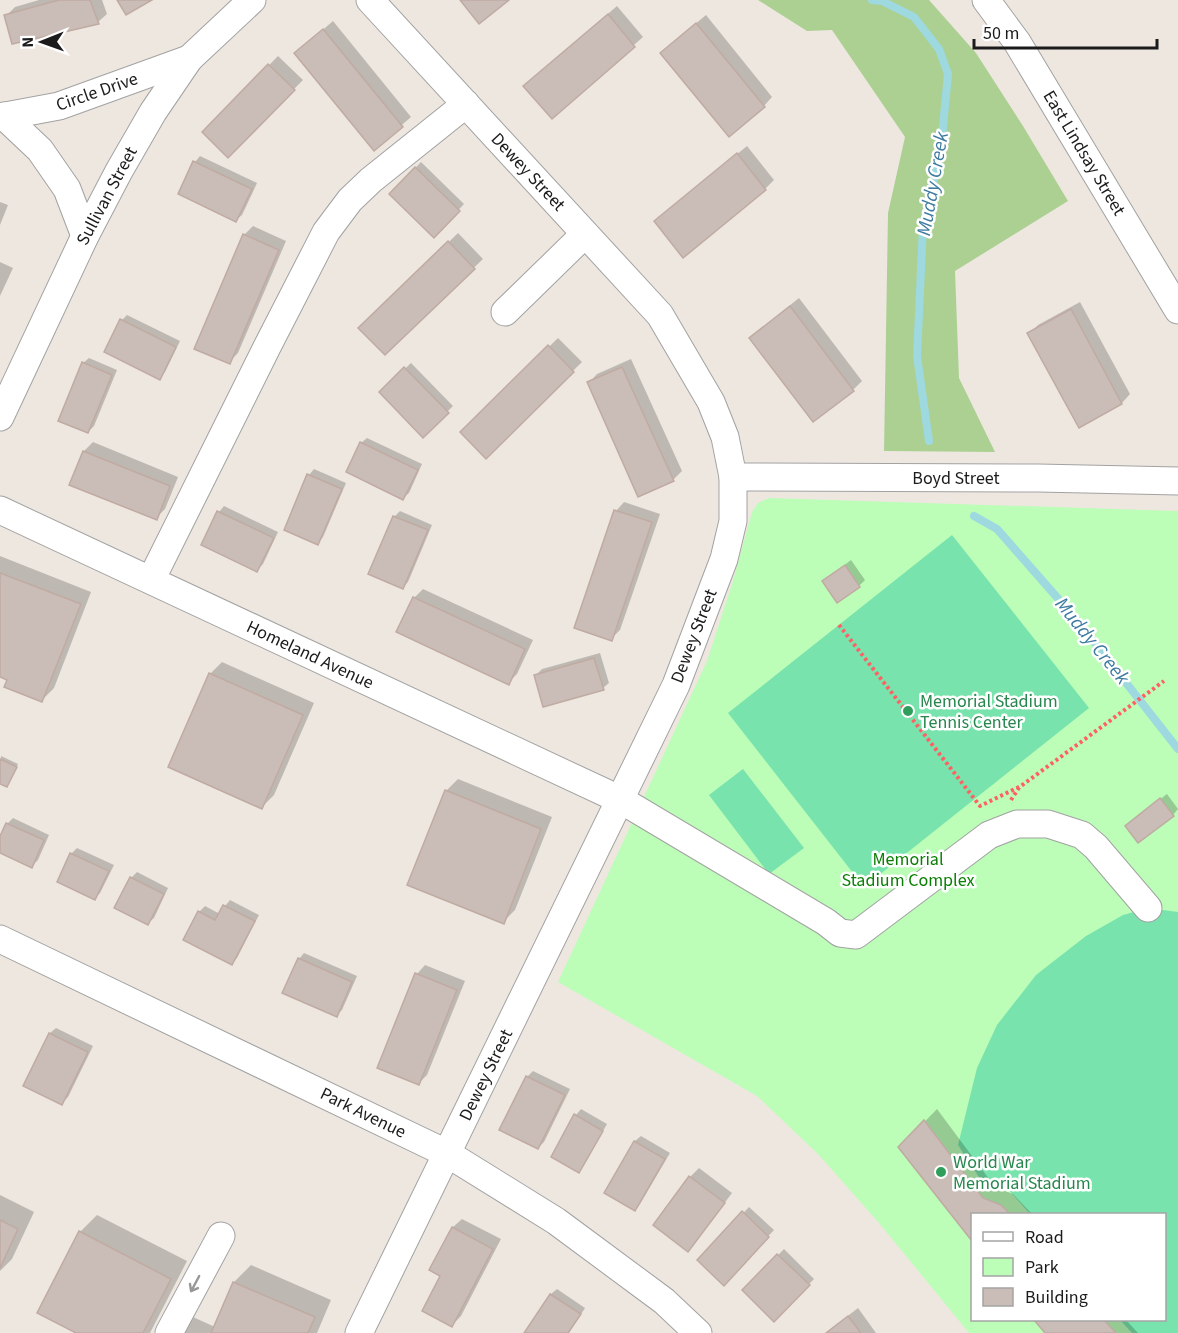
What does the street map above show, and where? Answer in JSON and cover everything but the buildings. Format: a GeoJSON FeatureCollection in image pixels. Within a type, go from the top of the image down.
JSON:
{"type":"FeatureCollection","features":[{"type":"Feature","properties":{"kind":"street","name":"Sullivan Street"},"geometry":{"type":"LineString","coordinates":[[0,417],[85,236],[153,112],[189,59],[252,0]]}},
{"type":"Feature","properties":{"kind":"street","name":"Dewey Street"},"geometry":{"type":"LineString","coordinates":[[359,1333],[676,685],[724,559],[733,521],[733,477],[725,437],[711,402],[660,315],[370,0]]}},
{"type":"Feature","properties":{"kind":"street","name":"East Lindsay Street"},"geometry":{"type":"LineString","coordinates":[[986,0],[1017,42],[1178,310]]}},
{"type":"Feature","properties":{"kind":"street","name":"Circle Drive"},"geometry":{"type":"LineString","coordinates":[[2,116],[59,106],[189,59]]}},
{"type":"Feature","properties":{"kind":"street"},"geometry":{"type":"LineString","coordinates":[[151,580],[326,232],[350,200],[371,180],[466,104]]}},
{"type":"Feature","properties":{"kind":"street","name":"Circle Drive"},"geometry":{"type":"LineString","coordinates":[[2,116],[40,150],[67,189],[85,236]]}},
{"type":"Feature","properties":{"kind":"street"},"geometry":{"type":"LineString","coordinates":[[506,312],[585,234]]}},
{"type":"Feature","properties":{"kind":"street","name":"Boyd Street"},"geometry":{"type":"LineString","coordinates":[[733,477],[1178,481]]}},
{"type":"Feature","properties":{"kind":"street","name":"Homeland Avenue"},"geometry":{"type":"LineString","coordinates":[[0,510],[621,800],[826,922],[840,933],[856,935],[989,835],[1017,824],[1048,824],[1082,835],[1096,847],[1148,908]]}},
{"type":"Feature","properties":{"kind":"street","name":"Park Avenue"},"geometry":{"type":"LineString","coordinates":[[0,939],[448,1154],[556,1221],[664,1301],[698,1333]]}},
{"type":"Feature","properties":{"kind":"street"},"geometry":{"type":"LineString","coordinates":[[169,1333],[221,1236]]}},
{"type":"Feature","properties":{"kind":"path"},"geometry":{"type":"LineString","coordinates":[[839,625],[980,806],[1020,786],[1164,681]]}},
{"type":"Feature","properties":{"kind":"green space"},"geometry":{"type":"Polygon","coordinates":[[[758,0],[929,0],[976,53],[1068,201],[955,271],[959,378],[995,452],[884,451],[888,213],[905,137],[832,30],[807,31],[758,0]]]}},
{"type":"Feature","properties":{"kind":"green space","name":"Memorial Stadium Complex"},"geometry":{"type":"Polygon","coordinates":[[[769,498],[1178,511],[1178,1333],[969,1333],[879,1223],[818,1154],[757,1096],[558,982],[707,661],[752,512],[758,503],[769,498]]]}},
{"type":"Feature","properties":{"kind":"green space","name":"Memorial Stadium Tennis Center"},"geometry":{"type":"Polygon","coordinates":[[[952,535],[1089,708],[864,887],[728,713],[952,535]]]}},
{"type":"Feature","properties":{"kind":"green space"},"geometry":{"type":"Polygon","coordinates":[[[743,769],[804,848],[769,874],[709,795],[743,769]]]}},
{"type":"Feature","properties":{"kind":"green space"},"geometry":{"type":"Polygon","coordinates":[[[1148,908],[1178,912],[1178,1333],[1132,1333],[1121,1321],[1166,1321],[1166,1213],[1029,1213],[1007,1188],[979,1177],[958,1145],[977,1068],[997,1025],[1036,975],[1086,936],[1123,915],[1148,908]]]}},
{"type":"Feature","properties":{"kind":"waterway","name":"Muddy Creek"},"geometry":{"type":"LineString","coordinates":[[872,0],[882,1],[914,17],[939,49],[948,74],[941,148],[923,226],[917,356],[929,441]]}},
{"type":"Feature","properties":{"kind":"waterway","name":"Muddy Creek"},"geometry":{"type":"LineString","coordinates":[[974,516],[997,529],[1076,619],[1178,749]]}},
{"type":"Feature","properties":{"kind":"place","name":"Memorial Stadium Tennis Center"},"geometry":{"type":"Point","coordinates":[908,711]}},
{"type":"Feature","properties":{"kind":"place","name":"World War Memorial Stadium"},"geometry":{"type":"Point","coordinates":[941,1172]}}]}
